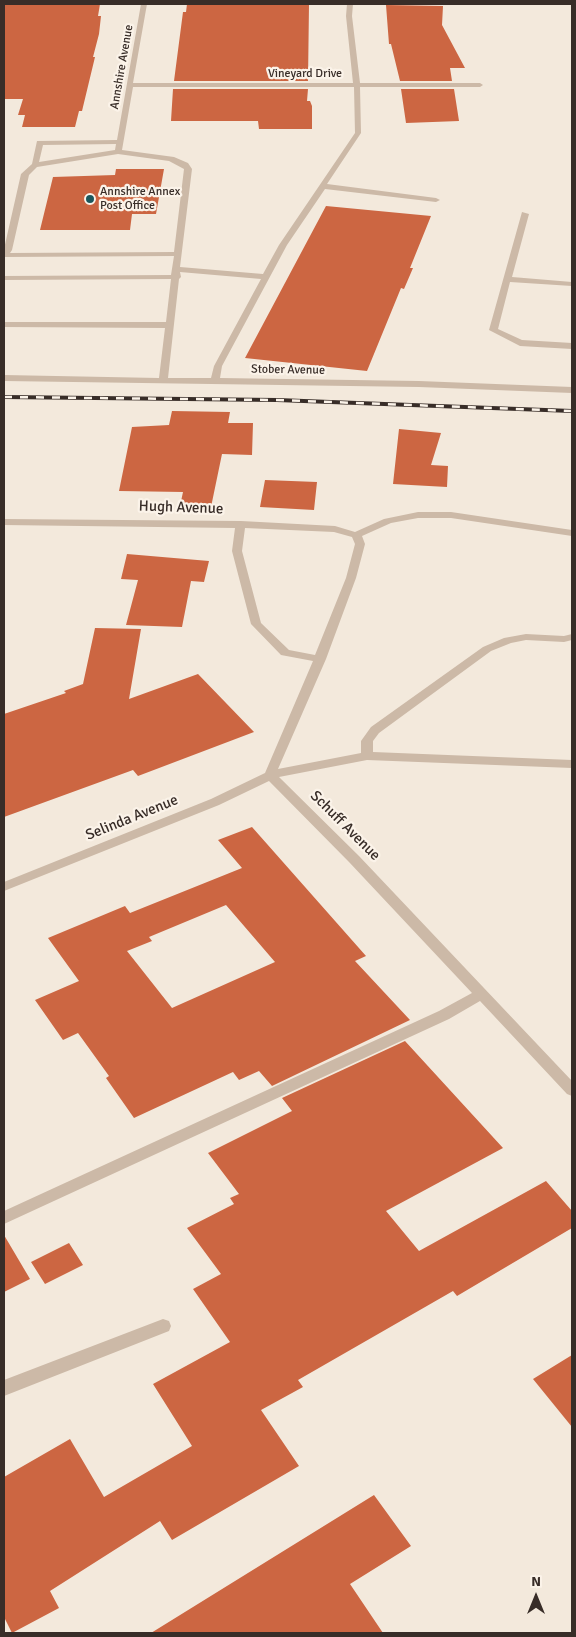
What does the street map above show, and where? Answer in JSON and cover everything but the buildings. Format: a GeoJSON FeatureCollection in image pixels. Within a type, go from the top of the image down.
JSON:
{"type":"FeatureCollection","features":[{"type":"Feature","properties":{"kind":"street","name":"Annshire Avenue"},"geometry":{"type":"LineString","coordinates":[[118,152],[144,4]]}},
{"type":"Feature","properties":{"kind":"street"},"geometry":{"type":"LineString","coordinates":[[215,381],[218,366],[283,245],[358,133],[357,85],[349,16],[350,4]]}},
{"type":"Feature","properties":{"kind":"street","name":"Vineyard Drive"},"geometry":{"type":"LineString","coordinates":[[131,85],[480,85]]}},
{"type":"Feature","properties":{"kind":"street"},"geometry":{"type":"LineString","coordinates":[[35,165],[40,143],[120,138]]}},
{"type":"Feature","properties":{"kind":"street"},"geometry":{"type":"LineString","coordinates":[[4,254],[8,250],[25,174],[35,165],[118,152],[171,159],[185,164],[188,169],[163,381]]}},
{"type":"Feature","properties":{"kind":"street"},"geometry":{"type":"LineString","coordinates":[[322,186],[436,200]]}},
{"type":"Feature","properties":{"kind":"street"},"geometry":{"type":"LineString","coordinates":[[525,214],[493,330],[520,343],[572,346]]}},
{"type":"Feature","properties":{"kind":"street"},"geometry":{"type":"LineString","coordinates":[[4,254],[178,254]]}},
{"type":"Feature","properties":{"kind":"street"},"geometry":{"type":"LineString","coordinates":[[4,278],[177,273],[266,277]]}},
{"type":"Feature","properties":{"kind":"street"},"geometry":{"type":"LineString","coordinates":[[507,279],[572,284]]}},
{"type":"Feature","properties":{"kind":"street"},"geometry":{"type":"LineString","coordinates":[[4,325],[170,325]]}},
{"type":"Feature","properties":{"kind":"street","name":"Stober Avenue"},"geometry":{"type":"LineString","coordinates":[[4,378],[419,384],[572,390]]}},
{"type":"Feature","properties":{"kind":"street"},"geometry":{"type":"LineString","coordinates":[[270,775],[320,659],[351,578],[360,544],[356,535],[388,521],[418,515],[451,515],[572,533]]}},
{"type":"Feature","properties":{"kind":"street","name":"Hugh Avenue"},"geometry":{"type":"LineString","coordinates":[[4,522],[101,520],[241,524],[336,529],[356,535]]}},
{"type":"Feature","properties":{"kind":"street"},"geometry":{"type":"LineString","coordinates":[[241,524],[237,551],[256,624],[285,653],[320,659]]}},
{"type":"Feature","properties":{"kind":"street"},"geometry":{"type":"LineString","coordinates":[[366,756],[367,741],[375,730],[487,649],[508,640],[526,637],[564,639],[572,637]]}},
{"type":"Feature","properties":{"kind":"street","name":"Selinda Avenue"},"geometry":{"type":"LineString","coordinates":[[4,887],[215,802],[270,775],[366,756],[572,764]]}},
{"type":"Feature","properties":{"kind":"street","name":"Schuff Avenue"},"geometry":{"type":"LineString","coordinates":[[270,775],[354,858],[572,1090]]}},
{"type":"Feature","properties":{"kind":"street"},"geometry":{"type":"LineString","coordinates":[[4,1218],[444,1015],[482,994]]}},
{"type":"Feature","properties":{"kind":"street"},"geometry":{"type":"LineString","coordinates":[[4,1388],[162,1326]]}},
{"type":"Feature","properties":{"kind":"railway"},"geometry":{"type":"LineString","coordinates":[[4,397],[277,400],[572,411]]}},
{"type":"Feature","properties":{"kind":"place","name":"Annshire Annex Post Office"},"geometry":{"type":"Point","coordinates":[90,199]}}]}
